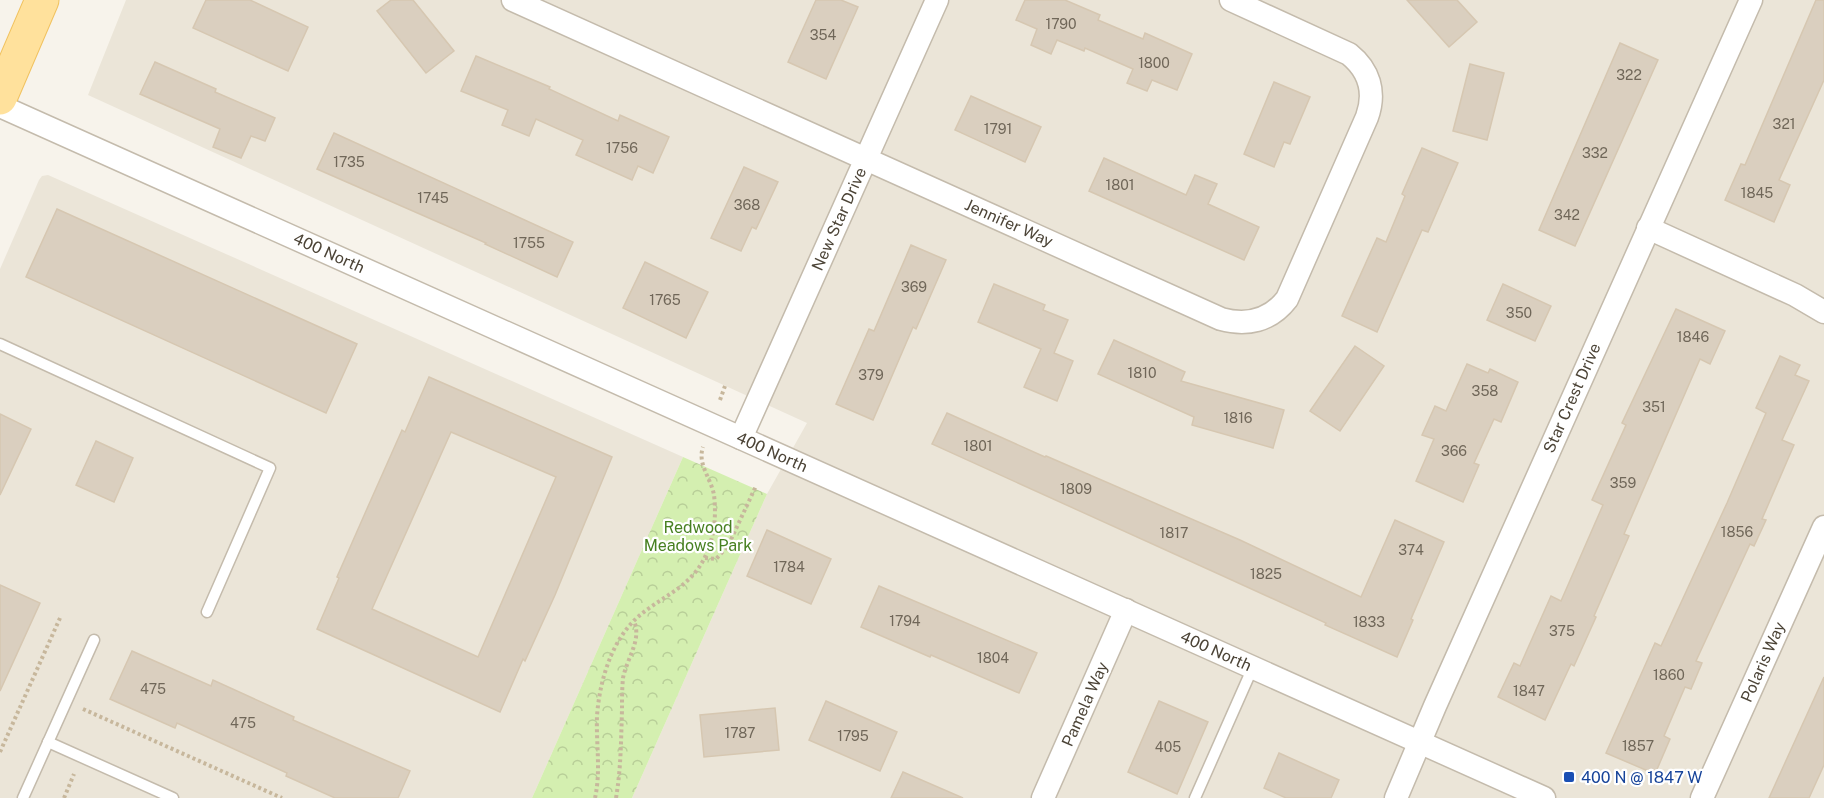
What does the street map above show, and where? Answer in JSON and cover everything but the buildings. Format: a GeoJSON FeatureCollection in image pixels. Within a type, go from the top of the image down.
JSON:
{"type":"FeatureCollection","features":[{"type":"Feature","properties":{"kind":"main road"},"geometry":{"type":"LineString","coordinates":[[0,98],[42,0]]}},
{"type":"Feature","properties":{"kind":"street","name":"Jennifer Way"},"geometry":{"type":"LineString","coordinates":[[513,0],[1221,319],[1233,322],[1257,321],[1277,311],[1291,292],[1367,117],[1372,100],[1369,81],[1358,61],[1349,54],[1231,0]]}},
{"type":"Feature","properties":{"kind":"street","name":"New Star Drive"},"geometry":{"type":"LineString","coordinates":[[741,438],[937,0]]}},
{"type":"Feature","properties":{"kind":"street","name":"Star Crest Drive"},"geometry":{"type":"LineString","coordinates":[[1396,798],[1751,0]]}},
{"type":"Feature","properties":{"kind":"street","name":"400 North"},"geometry":{"type":"LineString","coordinates":[[0,106],[1544,798]]}},
{"type":"Feature","properties":{"kind":"street"},"geometry":{"type":"LineString","coordinates":[[1648,228],[1796,295],[1824,312]]}},
{"type":"Feature","properties":{"kind":"street","name":"Polaris Way"},"geometry":{"type":"LineString","coordinates":[[1702,798],[1824,527]]}},
{"type":"Feature","properties":{"kind":"street","name":"Pamela Way"},"geometry":{"type":"LineString","coordinates":[[1043,798],[1126,610]]}},
{"type":"Feature","properties":{"kind":"lane"},"geometry":{"type":"LineString","coordinates":[[0,344],[270,468],[207,612]]}},
{"type":"Feature","properties":{"kind":"lane"},"geometry":{"type":"LineString","coordinates":[[23,798],[94,640]]}},
{"type":"Feature","properties":{"kind":"lane"},"geometry":{"type":"LineString","coordinates":[[1195,798],[1253,668]]}},
{"type":"Feature","properties":{"kind":"lane"},"geometry":{"type":"LineString","coordinates":[[48,742],[173,798]]}},
{"type":"Feature","properties":{"kind":"path"},"geometry":{"type":"LineString","coordinates":[[595,798],[599,767],[597,717],[599,697],[604,673],[614,649],[623,633],[634,621],[691,579],[701,567],[711,544],[715,513],[714,493],[702,463],[701,453]]}},
{"type":"Feature","properties":{"kind":"path"},"geometry":{"type":"LineString","coordinates":[[705,558],[716,559],[728,546],[756,486]]}},
{"type":"Feature","properties":{"kind":"path"},"geometry":{"type":"LineString","coordinates":[[0,752],[60,618]]}},
{"type":"Feature","properties":{"kind":"path"},"geometry":{"type":"LineString","coordinates":[[616,798],[620,780],[623,680],[627,661],[637,638],[634,621]]}},
{"type":"Feature","properties":{"kind":"path"},"geometry":{"type":"LineString","coordinates":[[66,702],[282,798]]}},
{"type":"Feature","properties":{"kind":"path"},"geometry":{"type":"LineString","coordinates":[[64,798],[75,772]]}},
{"type":"Feature","properties":{"kind":"shaded area"},"geometry":{"type":"Polygon","coordinates":[[[126,0],[1824,0],[1824,798],[632,798],[767,494],[807,423],[88,95],[126,0]]]}},
{"type":"Feature","properties":{"kind":"shaded area"},"geometry":{"type":"Polygon","coordinates":[[[48,175],[683,457],[532,798],[0,798],[0,269],[39,180],[42,176],[48,175]]]}},
{"type":"Feature","properties":{"kind":"green space","name":"Redwood Meadows Park"},"geometry":{"type":"Polygon","coordinates":[[[683,457],[767,494],[632,798],[532,798],[683,457]]]}},
{"type":"Feature","properties":{"kind":"place","name":"400 N @ 1847 W"},"geometry":{"type":"Point","coordinates":[1569,777]}}]}
